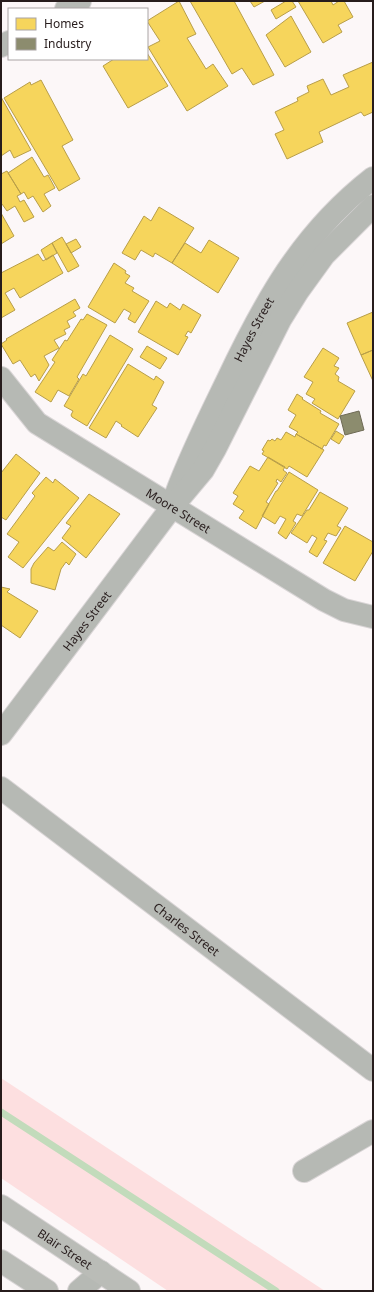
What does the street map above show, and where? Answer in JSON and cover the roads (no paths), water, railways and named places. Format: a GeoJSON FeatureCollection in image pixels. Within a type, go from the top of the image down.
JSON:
{"type":"FeatureCollection","features":[{"type":"Feature","properties":{"kind":"main road","name":"Blair Street"},"geometry":{"type":"LineString","coordinates":[[1,1206],[129,1291]]}},
{"type":"Feature","properties":{"kind":"main road"},"geometry":{"type":"LineString","coordinates":[[1,1261],[47,1291]]}},
{"type":"Feature","properties":{"kind":"street"},"geometry":{"type":"LineString","coordinates":[[68,8],[80,1]]}},
{"type":"Feature","properties":{"kind":"street","name":"Hayes Street"},"geometry":{"type":"LineString","coordinates":[[172,507],[188,461],[260,313],[278,282],[296,255],[317,231],[342,204],[373,178]]}},
{"type":"Feature","properties":{"kind":"street","name":"Hayes Street"},"geometry":{"type":"LineString","coordinates":[[1,734],[172,507],[203,470],[268,343],[298,290],[324,255],[373,206]]}},
{"type":"Feature","properties":{"kind":"street","name":"Moore Street"},"geometry":{"type":"LineString","coordinates":[[1,378],[37,423],[324,600],[344,610],[373,617]]}},
{"type":"Feature","properties":{"kind":"street","name":"Charles Street"},"geometry":{"type":"LineString","coordinates":[[1,788],[373,1070]]}},
{"type":"Feature","properties":{"kind":"street"},"geometry":{"type":"LineString","coordinates":[[304,1171],[373,1131]]}},
{"type":"Feature","properties":{"kind":"street"},"geometry":{"type":"LineString","coordinates":[[79,1291],[101,1272]]}},
{"type":"Feature","properties":{"kind":"waterway"},"geometry":{"type":"LineString","coordinates":[[1,1112],[276,1291]]}}]}
